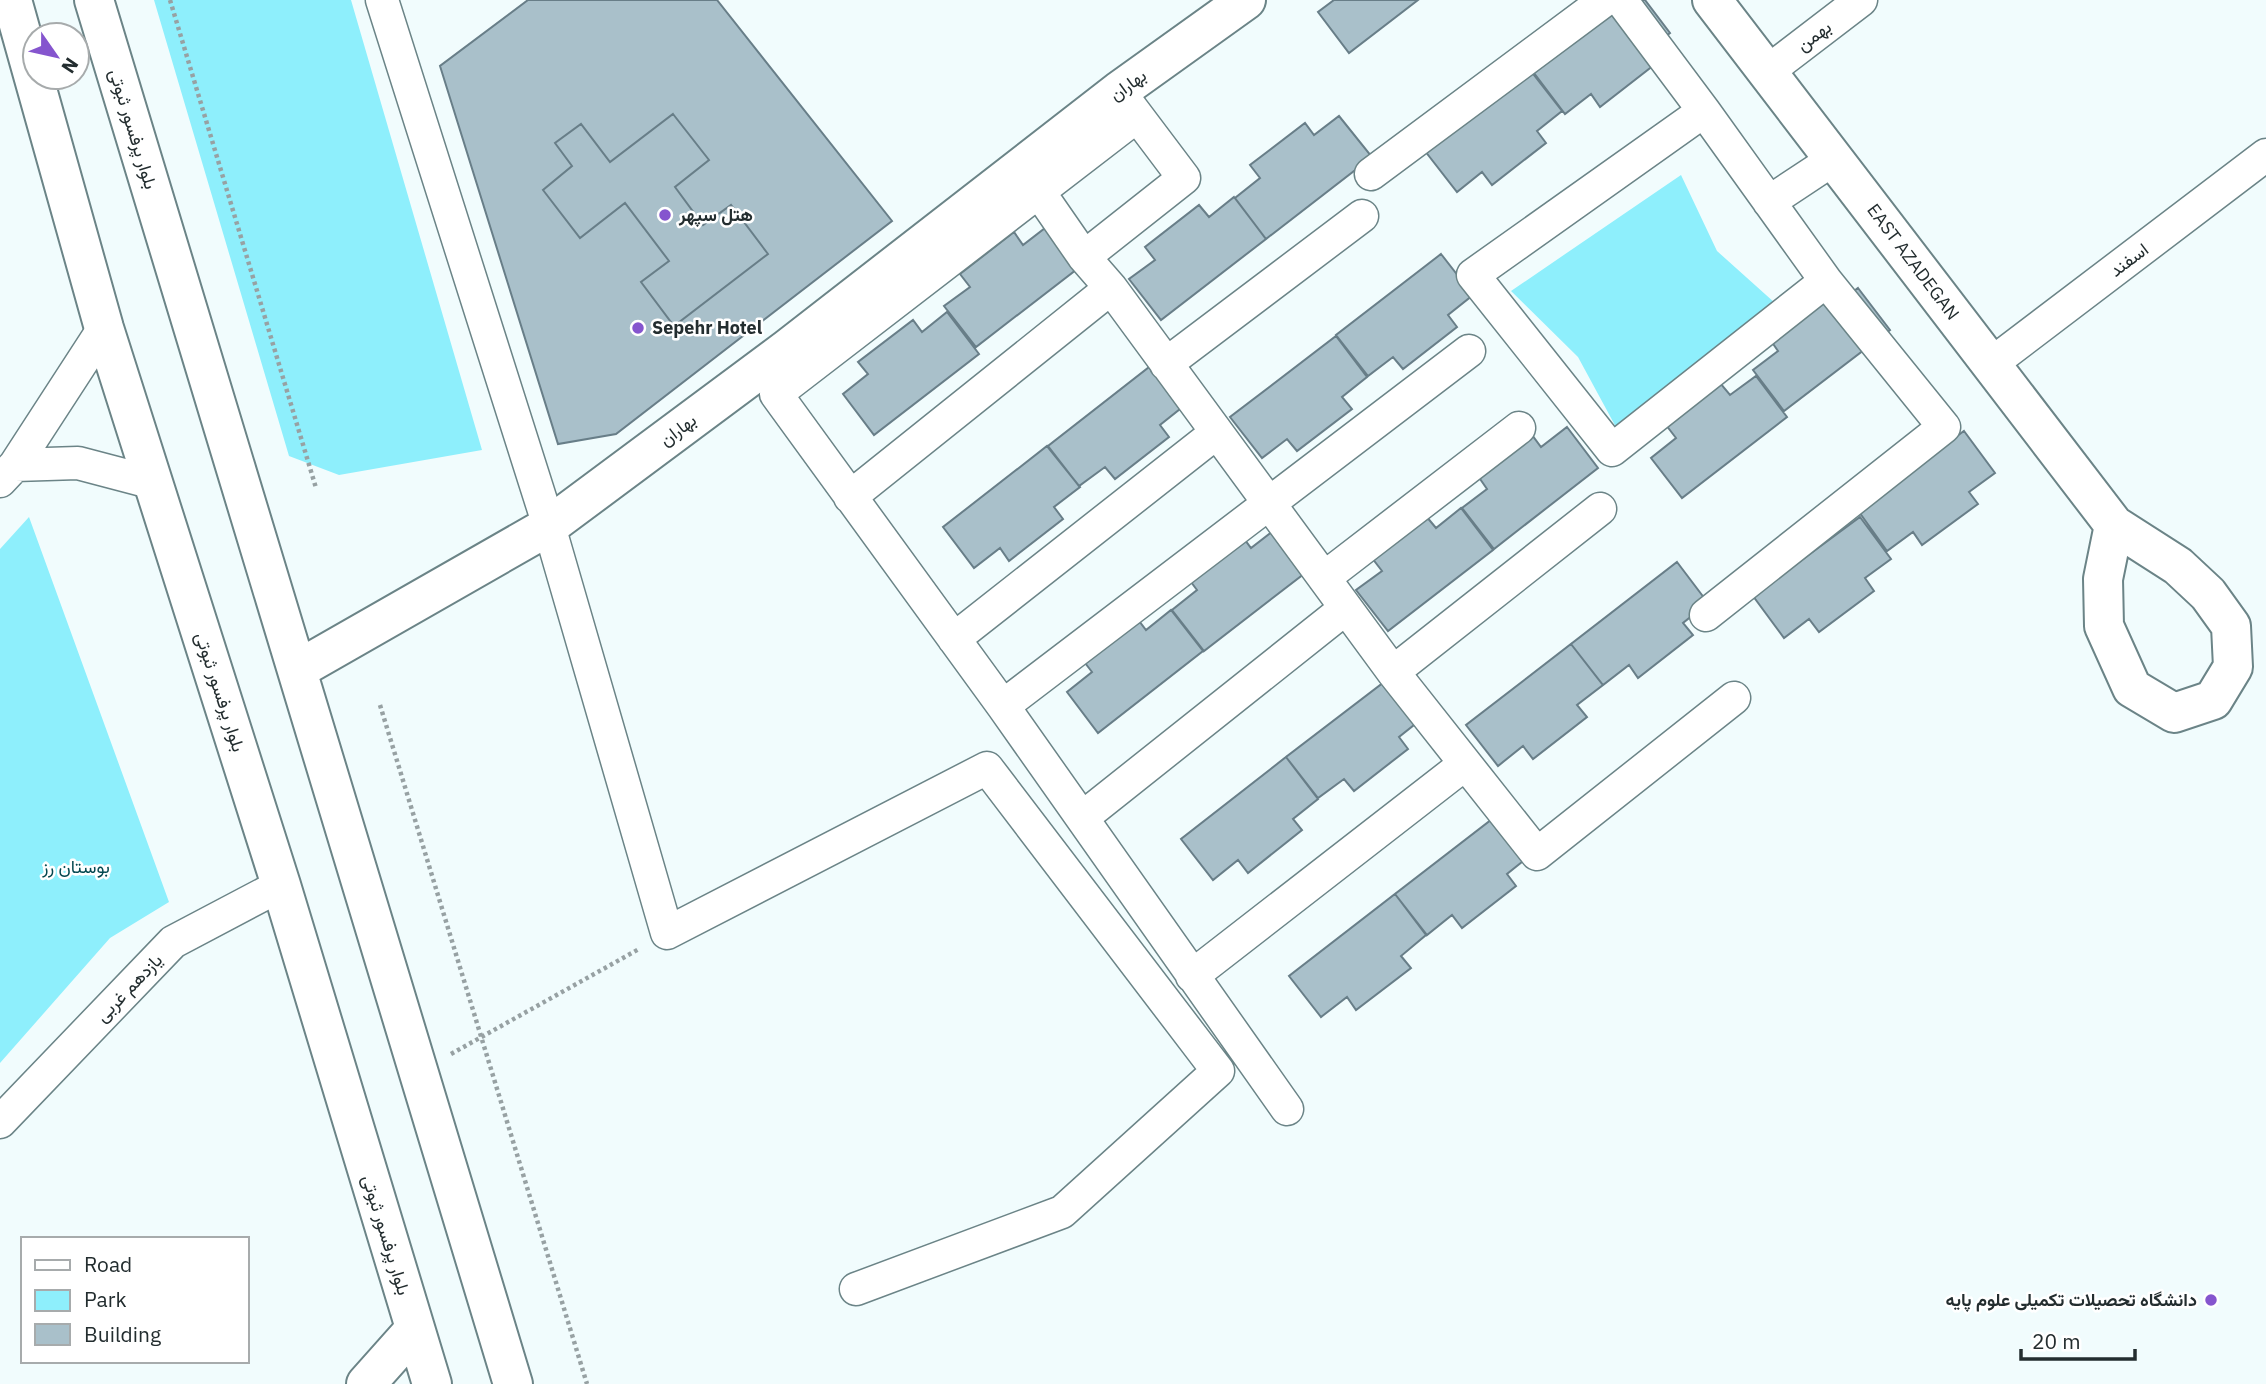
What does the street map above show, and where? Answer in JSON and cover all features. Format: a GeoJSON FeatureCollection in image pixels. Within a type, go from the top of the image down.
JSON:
{"type":"FeatureCollection","features":[{"type":"Feature","properties":{"kind":"main road","name":"بلوار پرفسور ثبوتی"},"geometry":{"type":"LineString","coordinates":[[12,0],[104,328],[281,885],[432,1384]]}},
{"type":"Feature","properties":{"kind":"main road","name":"بلوار پرفسور ثبوتی"},"geometry":{"type":"LineString","coordinates":[[94,0],[513,1384]]}},
{"type":"Feature","properties":{"kind":"main road","name":"بهاران"},"geometry":{"type":"LineString","coordinates":[[297,670],[549,526],[787,349],[1128,104],[1246,0]]}},
{"type":"Feature","properties":{"kind":"main road","name":"EAST AZADEGAN"},"geometry":{"type":"LineString","coordinates":[[1712,0],[2115,525],[2178,566],[2208,594],[2231,626],[2233,667],[2213,700],[2174,713],[2132,688],[2104,625],[2103,579],[2115,525]]}},
{"type":"Feature","properties":{"kind":"main road"},"geometry":{"type":"LineString","coordinates":[[366,1384],[415,1329]]}},
{"type":"Feature","properties":{"kind":"street"},"geometry":{"type":"LineString","coordinates":[[382,0],[549,526],[667,933],[987,768],[1218,1071],[1062,1212],[856,1289]]}},
{"type":"Feature","properties":{"kind":"street"},"geometry":{"type":"LineString","coordinates":[[1371,174],[1605,0]]}},
{"type":"Feature","properties":{"kind":"street"},"geometry":{"type":"LineString","coordinates":[[1621,0],[1826,281],[1944,427],[1706,615]]}},
{"type":"Feature","properties":{"kind":"street","name":"بهمن"},"geometry":{"type":"LineString","coordinates":[[1767,72],[1861,0]]}},
{"type":"Feature","properties":{"kind":"street"},"geometry":{"type":"LineString","coordinates":[[1084,257],[1184,178],[1128,104],[1039,192],[776,394],[1003,706],[1287,1109]]}},
{"type":"Feature","properties":{"kind":"street"},"geometry":{"type":"LineString","coordinates":[[1704,111],[1473,275],[1612,450],[1826,281]]}},
{"type":"Feature","properties":{"kind":"street","name":"اسفند"},"geometry":{"type":"LineString","coordinates":[[1991,364],[2266,155]]}},
{"type":"Feature","properties":{"kind":"street"},"geometry":{"type":"LineString","coordinates":[[1769,202],[1834,159]]}},
{"type":"Feature","properties":{"kind":"street"},"geometry":{"type":"LineString","coordinates":[[1039,192],[1084,257],[1111,288],[1394,672],[1537,854],[1734,698]]}},
{"type":"Feature","properties":{"kind":"street"},"geometry":{"type":"LineString","coordinates":[[1166,364],[1362,216]]}},
{"type":"Feature","properties":{"kind":"street"},"geometry":{"type":"LineString","coordinates":[[850,497],[1111,288]]}},
{"type":"Feature","properties":{"kind":"street"},"geometry":{"type":"LineString","coordinates":[[8,473],[104,328]]}},
{"type":"Feature","properties":{"kind":"street"},"geometry":{"type":"LineString","coordinates":[[1003,706],[1469,351]]}},
{"type":"Feature","properties":{"kind":"street"},"geometry":{"type":"LineString","coordinates":[[1324,578],[1519,428]]}},
{"type":"Feature","properties":{"kind":"street"},"geometry":{"type":"LineString","coordinates":[[954,639],[1216,433]]}},
{"type":"Feature","properties":{"kind":"street"},"geometry":{"type":"LineString","coordinates":[[8,473],[78,463],[154,483]]}},
{"type":"Feature","properties":{"kind":"street"},"geometry":{"type":"LineString","coordinates":[[1394,672],[1600,509]]}},
{"type":"Feature","properties":{"kind":"street"},"geometry":{"type":"LineString","coordinates":[[1082,818],[1346,608]]}},
{"type":"Feature","properties":{"kind":"street"},"geometry":{"type":"LineString","coordinates":[[1192,976],[1465,764]]}},
{"type":"Feature","properties":{"kind":"street","name":"یازدهم غربی"},"geometry":{"type":"LineString","coordinates":[[0,1122],[173,942],[281,885]]}},
{"type":"Feature","properties":{"kind":"path"},"geometry":{"type":"LineString","coordinates":[[170,0],[316,488]]}},
{"type":"Feature","properties":{"kind":"path"},"geometry":{"type":"LineString","coordinates":[[380,705],[587,1384]]}},
{"type":"Feature","properties":{"kind":"path"},"geometry":{"type":"LineString","coordinates":[[419,1073],[481,1035],[667,933]]}},
{"type":"Feature","properties":{"kind":"green space"},"geometry":{"type":"Polygon","coordinates":[[[154,0],[351,0],[482,450],[339,475],[289,456],[154,0]]]}},
{"type":"Feature","properties":{"kind":"green space"},"geometry":{"type":"Polygon","coordinates":[[[1681,175],[1717,251],[1785,312],[1617,429],[1578,357],[1511,291],[1681,175]]]}},
{"type":"Feature","properties":{"kind":"green space","name":"بوستان رز"},"geometry":{"type":"Polygon","coordinates":[[[29,517],[169,902],[110,938],[0,1063],[0,549],[29,517]]]}},
{"type":"Feature","properties":{"kind":"building","name":"Sepehr Hotel"},"geometry":{"type":"Polygon","coordinates":[[[528,0],[717,0],[892,221],[616,434],[558,444],[440,66],[528,0]]]}},
{"type":"Feature","properties":{"kind":"building"},"geometry":{"type":"Polygon","coordinates":[[[1334,0],[1418,0],[1349,53],[1318,12],[1334,0]]]}},
{"type":"Feature","properties":{"kind":"building"},"geometry":{"type":"Polygon","coordinates":[[[1628,0],[1645,0],[1670,33],[1645,52],[1654,65],[1600,107],[1591,94],[1565,114],[1534,73],[1628,0]]]}},
{"type":"Feature","properties":{"kind":"building"},"geometry":{"type":"Polygon","coordinates":[[[1530,70],[1562,111],[1537,131],[1546,143],[1492,185],[1482,172],[1457,192],[1425,151],[1530,70]]]}},
{"type":"Feature","properties":{"kind":"building","name":"هتل سپهر"},"geometry":{"type":"Polygon","coordinates":[[[673,114],[709,160],[675,187],[703,225],[731,205],[768,254],[674,326],[641,282],[669,261],[625,203],[580,238],[543,190],[572,166],[555,143],[581,124],[610,162],[673,114]]]}},
{"type":"Feature","properties":{"kind":"building"},"geometry":{"type":"Polygon","coordinates":[[[1339,116],[1372,157],[1266,239],[1235,198],[1260,178],[1250,165],[1305,123],[1314,135],[1339,116]]]}},
{"type":"Feature","properties":{"kind":"building"},"geometry":{"type":"Polygon","coordinates":[[[1234,197],[1266,239],[1161,320],[1129,279],[1155,260],[1145,247],[1199,205],[1209,217],[1234,197]]]}},
{"type":"Feature","properties":{"kind":"building"},"geometry":{"type":"Polygon","coordinates":[[[1049,225],[1081,266],[976,347],[944,306],[970,287],[960,274],[1014,232],[1023,245],[1049,225]]]}},
{"type":"Feature","properties":{"kind":"building"},"geometry":{"type":"Polygon","coordinates":[[[1441,254],[1473,295],[1448,315],[1457,327],[1403,369],[1393,357],[1368,376],[1336,335],[1441,254]]]}},
{"type":"Feature","properties":{"kind":"building"},"geometry":{"type":"Polygon","coordinates":[[[1858,288],[1890,330],[1784,411],[1753,370],[1778,351],[1769,338],[1823,296],[1832,308],[1858,288]]]}},
{"type":"Feature","properties":{"kind":"building"},"geometry":{"type":"Polygon","coordinates":[[[947,312],[979,354],[874,435],[843,394],[868,374],[858,362],[913,320],[922,332],[947,312]]]}},
{"type":"Feature","properties":{"kind":"building"},"geometry":{"type":"Polygon","coordinates":[[[1336,336],[1367,377],[1342,397],[1352,409],[1297,451],[1287,439],[1262,458],[1230,417],[1336,336]]]}},
{"type":"Feature","properties":{"kind":"building"},"geometry":{"type":"Polygon","coordinates":[[[1153,364],[1185,405],[1160,425],[1169,437],[1115,479],[1105,467],[1079,486],[1048,446],[1153,364]]]}},
{"type":"Feature","properties":{"kind":"building"},"geometry":{"type":"Polygon","coordinates":[[[1756,376],[1787,417],[1682,498],[1651,458],[1676,438],[1666,425],[1721,384],[1730,395],[1756,376]]]}},
{"type":"Feature","properties":{"kind":"building"},"geometry":{"type":"Polygon","coordinates":[[[1567,427],[1598,468],[1494,549],[1462,508],[1487,489],[1478,476],[1532,435],[1541,447],[1567,427]]]}},
{"type":"Feature","properties":{"kind":"building"},"geometry":{"type":"Polygon","coordinates":[[[1964,431],[1995,473],[1969,492],[1978,504],[1922,545],[1913,532],[1887,551],[1857,509],[1964,431]]]}},
{"type":"Feature","properties":{"kind":"building"},"geometry":{"type":"Polygon","coordinates":[[[1047,446],[1080,487],[1054,507],[1063,519],[1009,561],[1000,548],[974,568],[943,527],[1047,446]]]}},
{"type":"Feature","properties":{"kind":"building"},"geometry":{"type":"Polygon","coordinates":[[[1461,508],[1493,550],[1388,631],[1356,590],[1382,571],[1372,558],[1426,516],[1436,528],[1461,508]]]}},
{"type":"Feature","properties":{"kind":"building"},"geometry":{"type":"Polygon","coordinates":[[[1860,517],[1891,559],[1865,578],[1874,591],[1819,632],[1809,619],[1784,638],[1753,596],[1860,517]]]}},
{"type":"Feature","properties":{"kind":"building"},"geometry":{"type":"Polygon","coordinates":[[[1277,528],[1309,570],[1204,651],[1172,610],[1197,590],[1188,578],[1242,536],[1251,548],[1277,528]]]}},
{"type":"Feature","properties":{"kind":"building"},"geometry":{"type":"Polygon","coordinates":[[[1677,562],[1708,603],[1683,623],[1693,635],[1638,678],[1629,665],[1603,685],[1571,644],[1677,562]]]}},
{"type":"Feature","properties":{"kind":"building"},"geometry":{"type":"Polygon","coordinates":[[[1171,610],[1203,651],[1098,733],[1067,692],[1092,672],[1082,659],[1136,617],[1146,630],[1171,610]]]}},
{"type":"Feature","properties":{"kind":"building"},"geometry":{"type":"Polygon","coordinates":[[[1571,644],[1603,685],[1577,705],[1587,717],[1533,759],[1523,746],[1498,766],[1466,725],[1571,644]]]}},
{"type":"Feature","properties":{"kind":"building"},"geometry":{"type":"Polygon","coordinates":[[[1392,676],[1424,717],[1399,737],[1408,749],[1354,791],[1344,779],[1318,798],[1286,757],[1392,676]]]}},
{"type":"Feature","properties":{"kind":"building"},"geometry":{"type":"Polygon","coordinates":[[[1286,757],[1318,799],[1293,819],[1302,830],[1248,873],[1238,860],[1213,880],[1181,839],[1286,757]]]}},
{"type":"Feature","properties":{"kind":"building"},"geometry":{"type":"Polygon","coordinates":[[[1500,813],[1532,854],[1507,874],[1516,886],[1462,928],[1452,915],[1427,935],[1395,894],[1500,813]]]}},
{"type":"Feature","properties":{"kind":"building"},"geometry":{"type":"Polygon","coordinates":[[[1395,894],[1426,935],[1401,956],[1411,968],[1356,1010],[1347,997],[1321,1017],[1289,976],[1395,894]]]}},
{"type":"Feature","properties":{"kind":"place","name":"هتل سپهر"},"geometry":{"type":"Point","coordinates":[665,215]}},
{"type":"Feature","properties":{"kind":"place","name":"Sepehr Hotel"},"geometry":{"type":"Point","coordinates":[638,328]}},
{"type":"Feature","properties":{"kind":"place","name":"دانشگاه تحصیلات تکمیلی علوم پایه"},"geometry":{"type":"Point","coordinates":[2211,1300]}}]}
